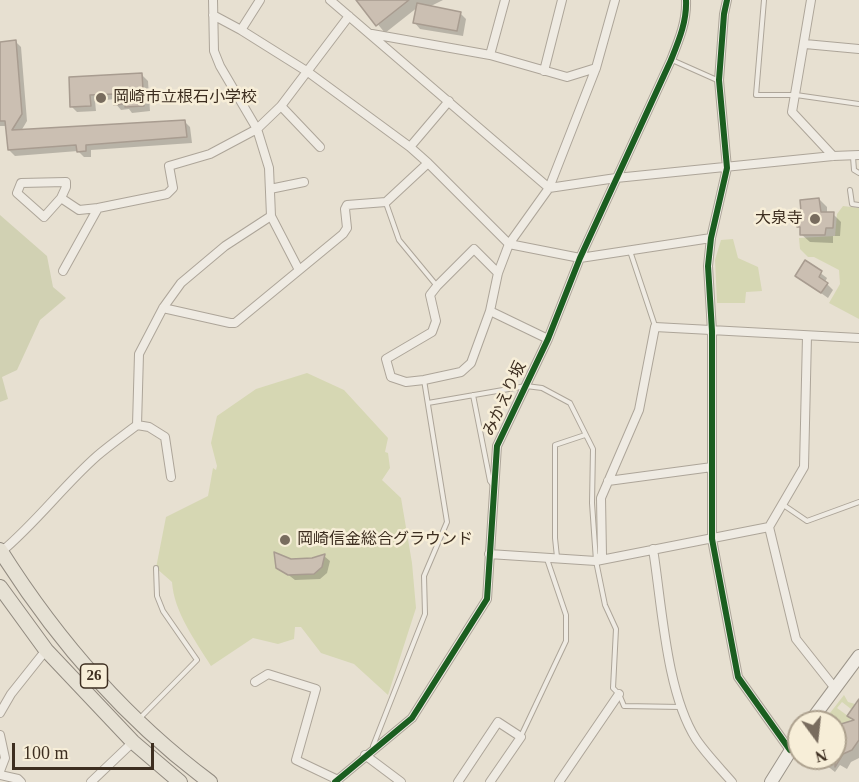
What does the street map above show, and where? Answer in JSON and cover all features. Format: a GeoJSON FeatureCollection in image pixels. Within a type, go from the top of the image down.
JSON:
{"type":"FeatureCollection","features":[{"type":"Feature","properties":{"kind":"main road","name":"26"},"geometry":{"type":"LineString","coordinates":[[1,551],[32,599],[87,669],[152,735],[210,782]]}},
{"type":"Feature","properties":{"kind":"main road","name":"26"},"geometry":{"type":"LineString","coordinates":[[0,587],[46,650],[133,742],[180,782]]}},
{"type":"Feature","properties":{"kind":"street"},"geometry":{"type":"LineString","coordinates":[[213,0],[214,51],[257,129],[269,168],[271,216],[299,270]]}},
{"type":"Feature","properties":{"kind":"street"},"geometry":{"type":"LineString","coordinates":[[241,30],[261,0]]}},
{"type":"Feature","properties":{"kind":"street"},"geometry":{"type":"LineString","coordinates":[[330,0],[549,188],[616,178],[856,155]]}},
{"type":"Feature","properties":{"kind":"street"},"geometry":{"type":"LineString","coordinates":[[490,55],[505,0]]}},
{"type":"Feature","properties":{"kind":"street"},"geometry":{"type":"LineString","coordinates":[[544,71],[562,0]]}},
{"type":"Feature","properties":{"kind":"street"},"geometry":{"type":"LineString","coordinates":[[498,273],[474,249],[430,295],[436,321],[432,332],[386,359],[391,377],[406,382],[424,380],[461,372],[471,363],[490,311],[498,273],[509,244],[549,188],[596,68],[615,0]]}},
{"type":"Feature","properties":{"kind":"street","name":"みかえり坂"},"geometry":{"type":"LineString","coordinates":[[336,781],[368,752],[412,718],[487,599],[497,446],[548,339],[580,258],[671,60],[682,33],[686,0]]}},
{"type":"Feature","properties":{"kind":"street"},"geometry":{"type":"LineString","coordinates":[[727,0],[723,15],[719,80],[727,168],[711,237],[708,266],[712,331],[712,539],[738,677],[787,746]]}},
{"type":"Feature","properties":{"kind":"street"},"geometry":{"type":"LineString","coordinates":[[811,0],[792,112],[833,156]]}},
{"type":"Feature","properties":{"kind":"street"},"geometry":{"type":"LineString","coordinates":[[213,15],[308,72],[410,147],[509,244],[580,258],[711,237]]}},
{"type":"Feature","properties":{"kind":"street"},"geometry":{"type":"LineString","coordinates":[[61,198],[79,210],[167,194],[173,188],[169,166],[210,154],[257,129],[281,106],[350,16]]}},
{"type":"Feature","properties":{"kind":"street"},"geometry":{"type":"LineString","coordinates":[[370,33],[490,55],[567,76],[596,68]]}},
{"type":"Feature","properties":{"kind":"street"},"geometry":{"type":"LineString","coordinates":[[805,44],[859,49]]}},
{"type":"Feature","properties":{"kind":"street"},"geometry":{"type":"LineString","coordinates":[[410,147],[449,101]]}},
{"type":"Feature","properties":{"kind":"street"},"geometry":{"type":"LineString","coordinates":[[281,106],[320,147]]}},
{"type":"Feature","properties":{"kind":"street"},"geometry":{"type":"LineString","coordinates":[[163,308],[235,322],[347,228],[346,205],[386,202],[428,163]]}},
{"type":"Feature","properties":{"kind":"street"},"geometry":{"type":"LineString","coordinates":[[66,182],[61,198],[44,217],[17,193],[21,183],[66,182]]}},
{"type":"Feature","properties":{"kind":"street"},"geometry":{"type":"LineString","coordinates":[[270,189],[304,182]]}},
{"type":"Feature","properties":{"kind":"street"},"geometry":{"type":"LineString","coordinates":[[63,271],[98,208]]}},
{"type":"Feature","properties":{"kind":"street"},"geometry":{"type":"LineString","coordinates":[[137,425],[139,354],[163,308],[181,283],[225,246],[271,216]]}},
{"type":"Feature","properties":{"kind":"street"},"geometry":{"type":"LineString","coordinates":[[490,311],[548,339]]}},
{"type":"Feature","properties":{"kind":"street"},"geometry":{"type":"LineString","coordinates":[[596,561],[602,555],[601,498],[639,410],[655,327],[859,338]]}},
{"type":"Feature","properties":{"kind":"street"},"geometry":{"type":"LineString","coordinates":[[807,336],[804,467],[769,527],[796,639],[834,687]]}},
{"type":"Feature","properties":{"kind":"street"},"geometry":{"type":"LineString","coordinates":[[1,551],[25,532],[96,457],[137,425],[149,427],[165,437],[171,477]]}},
{"type":"Feature","properties":{"kind":"street"},"geometry":{"type":"LineString","coordinates":[[608,482],[712,467]]}},
{"type":"Feature","properties":{"kind":"street"},"geometry":{"type":"LineString","coordinates":[[489,554],[596,561],[769,527]]}},
{"type":"Feature","properties":{"kind":"street"},"geometry":{"type":"LineString","coordinates":[[654,549],[672,674],[681,707],[696,739],[732,782]]}},
{"type":"Feature","properties":{"kind":"street"},"geometry":{"type":"LineString","coordinates":[[0,713],[11,694],[46,650]]}},
{"type":"Feature","properties":{"kind":"street"},"geometry":{"type":"LineString","coordinates":[[818,710],[859,656]]}},
{"type":"Feature","properties":{"kind":"street"},"geometry":{"type":"LineString","coordinates":[[255,682],[268,674],[316,689],[296,760],[336,781]]}},
{"type":"Feature","properties":{"kind":"street"},"geometry":{"type":"LineString","coordinates":[[559,782],[619,694]]}},
{"type":"Feature","properties":{"kind":"street"},"geometry":{"type":"LineString","coordinates":[[458,782],[498,722],[521,737],[490,782]]}},
{"type":"Feature","properties":{"kind":"street"},"geometry":{"type":"LineString","coordinates":[[0,735],[5,758],[0,773],[21,782]]}},
{"type":"Feature","properties":{"kind":"street"},"geometry":{"type":"LineString","coordinates":[[91,782],[133,742]]}},
{"type":"Feature","properties":{"kind":"street"},"geometry":{"type":"LineString","coordinates":[[368,752],[401,782]]}},
{"type":"Feature","properties":{"kind":"street"},"geometry":{"type":"LineString","coordinates":[[771,782],[787,755]]}},
{"type":"Feature","properties":{"kind":"lane"},"geometry":{"type":"LineString","coordinates":[[764,0],[756,95],[796,95],[859,104]]}},
{"type":"Feature","properties":{"kind":"lane"},"geometry":{"type":"LineString","coordinates":[[671,60],[719,80]]}},
{"type":"Feature","properties":{"kind":"lane"},"geometry":{"type":"LineString","coordinates":[[856,155],[854,170],[859,172]]}},
{"type":"Feature","properties":{"kind":"lane"},"geometry":{"type":"LineString","coordinates":[[850,190],[852,204],[859,205]]}},
{"type":"Feature","properties":{"kind":"lane"},"geometry":{"type":"LineString","coordinates":[[386,202],[399,240],[437,286]]}},
{"type":"Feature","properties":{"kind":"lane"},"geometry":{"type":"LineString","coordinates":[[630,250],[655,327]]}},
{"type":"Feature","properties":{"kind":"lane"},"geometry":{"type":"LineString","coordinates":[[368,752],[425,614],[424,576],[447,522],[424,380]]}},
{"type":"Feature","properties":{"kind":"lane"},"geometry":{"type":"LineString","coordinates":[[428,403],[526,386],[542,388],[570,403],[593,449],[592,503],[596,561],[605,605],[616,629],[613,688],[619,694],[624,706],[681,707]]}},
{"type":"Feature","properties":{"kind":"lane"},"geometry":{"type":"LineString","coordinates":[[473,395],[489,481],[495,487]]}},
{"type":"Feature","properties":{"kind":"lane"},"geometry":{"type":"LineString","coordinates":[[557,558],[555,445],[585,435]]}},
{"type":"Feature","properties":{"kind":"lane"},"geometry":{"type":"LineString","coordinates":[[782,504],[807,521],[859,502]]}},
{"type":"Feature","properties":{"kind":"lane"},"geometry":{"type":"LineString","coordinates":[[521,737],[566,641],[566,615],[547,558]]}},
{"type":"Feature","properties":{"kind":"lane"},"geometry":{"type":"LineString","coordinates":[[137,720],[197,660],[163,611],[157,596],[156,568]]}},
{"type":"Feature","properties":{"kind":"green space"},"geometry":{"type":"Polygon","coordinates":[[[843,206],[859,208],[859,319],[829,303],[840,284],[839,270],[814,257],[808,257],[800,249],[799,238],[835,236],[837,214],[843,206]]]}},
{"type":"Feature","properties":{"kind":"green space"},"geometry":{"type":"Polygon","coordinates":[[[0,215],[47,256],[53,287],[66,298],[40,320],[17,370],[2,377],[8,399],[0,402],[0,215]]]}},
{"type":"Feature","properties":{"kind":"green space"},"geometry":{"type":"Polygon","coordinates":[[[733,239],[738,258],[758,267],[762,291],[746,292],[745,303],[717,303],[715,260],[721,240],[733,239]]]}},
{"type":"Feature","properties":{"kind":"green space","name":"岡崎信金総合グラウンド"},"geometry":{"type":"Polygon","coordinates":[[[307,373],[344,390],[388,438],[385,452],[388,453],[390,468],[382,480],[401,498],[412,563],[416,608],[388,695],[354,664],[321,653],[301,627],[295,627],[294,639],[278,644],[253,638],[211,666],[181,615],[172,582],[156,568],[166,517],[208,496],[213,468],[216,470],[217,466],[211,443],[217,416],[256,389],[307,373]]]}},
{"type":"Feature","properties":{"kind":"green space"},"geometry":{"type":"Polygon","coordinates":[[[844,695],[848,702],[855,704],[851,709],[842,702],[837,708],[840,710],[832,710],[844,695]]]}},
{"type":"Feature","properties":{"kind":"green space"},"geometry":{"type":"Polygon","coordinates":[[[854,714],[847,723],[847,715],[854,714]]]}},
{"type":"Feature","properties":{"kind":"building"},"geometry":{"type":"Polygon","coordinates":[[[356,0],[409,0],[376,26],[356,0]]]}},
{"type":"Feature","properties":{"kind":"building"},"geometry":{"type":"Polygon","coordinates":[[[417,3],[461,12],[457,31],[413,23],[417,3]]]}},
{"type":"Feature","properties":{"kind":"building"},"geometry":{"type":"Polygon","coordinates":[[[16,40],[22,114],[12,130],[185,120],[187,137],[86,145],[86,151],[77,152],[76,145],[8,150],[5,121],[0,121],[0,42],[16,40]]]}},
{"type":"Feature","properties":{"kind":"building"},"geometry":{"type":"Polygon","coordinates":[[[142,73],[144,106],[114,105],[114,94],[90,95],[91,106],[70,107],[69,77],[142,73]]]}},
{"type":"Feature","properties":{"kind":"building","name":"大泉寺"},"geometry":{"type":"Polygon","coordinates":[[[819,198],[821,212],[834,212],[833,228],[826,228],[825,235],[800,235],[800,227],[797,227],[797,212],[801,212],[800,200],[819,198]]]}},
{"type":"Feature","properties":{"kind":"building"},"geometry":{"type":"Polygon","coordinates":[[[805,260],[822,271],[819,277],[828,283],[821,293],[795,276],[805,260]]]}},
{"type":"Feature","properties":{"kind":"building"},"geometry":{"type":"Polygon","coordinates":[[[274,552],[291,559],[312,558],[325,554],[322,567],[314,574],[288,575],[276,568],[274,552]]]}},
{"type":"Feature","properties":{"kind":"building"},"geometry":{"type":"Polygon","coordinates":[[[859,699],[859,740],[852,750],[847,752],[847,722],[854,720],[847,716],[859,699]]]}},
{"type":"Feature","properties":{"kind":"cycle path"},"geometry":{"type":"LineString","coordinates":[[335,782],[412,718],[487,599],[497,446],[548,339],[580,258],[671,60],[684,23],[686,0]]}},
{"type":"Feature","properties":{"kind":"cycle path"},"geometry":{"type":"LineString","coordinates":[[727,0],[719,80],[727,168],[711,238],[708,266],[712,331],[712,539],[738,677],[787,746]]}},
{"type":"Feature","properties":{"kind":"place","name":"岡崎市立根石小学校"},"geometry":{"type":"Point","coordinates":[101,98]}},
{"type":"Feature","properties":{"kind":"place","name":"大泉寺"},"geometry":{"type":"Point","coordinates":[815,219]}},
{"type":"Feature","properties":{"kind":"place","name":"岡崎信金総合グラウンド"},"geometry":{"type":"Point","coordinates":[285,540]}}]}
